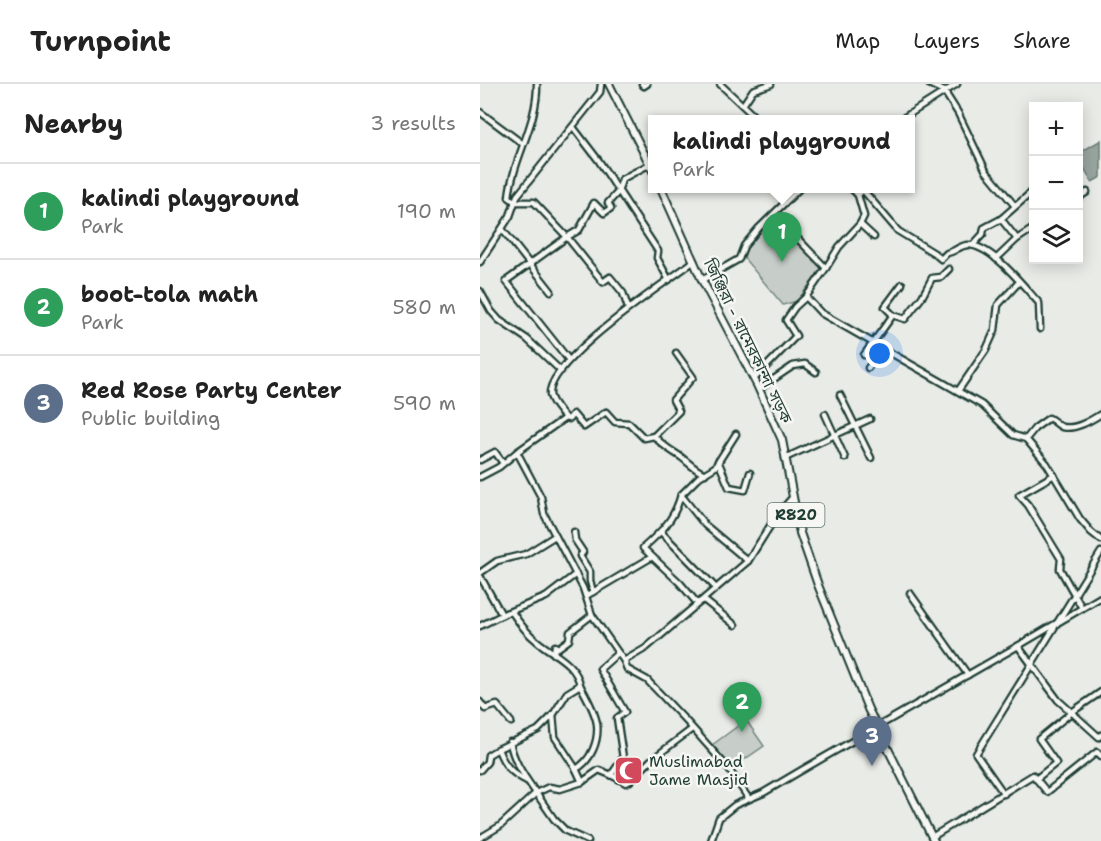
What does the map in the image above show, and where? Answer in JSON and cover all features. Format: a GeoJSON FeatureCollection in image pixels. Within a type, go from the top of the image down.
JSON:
{"type":"FeatureCollection","features":[{"type":"Feature","properties":{"kind":"main road"},"geometry":{"type":"LineString","coordinates":[[609,84],[648,160]]}},
{"type":"Feature","properties":{"kind":"main road","name":"জিঞ্জিরা - রামেরকান্দা সড়ক"},"geometry":{"type":"LineString","coordinates":[[663,193],[702,280],[754,379],[782,440],[800,533],[818,585],[844,653],[877,728],[933,839]]}},
{"type":"Feature","properties":{"kind":"street"},"geometry":{"type":"LineString","coordinates":[[537,84],[537,102],[510,183],[509,197],[515,202],[534,202],[567,237],[603,282],[610,277],[623,293],[628,308]]}},
{"type":"Feature","properties":{"kind":"street"},"geometry":{"type":"LineString","coordinates":[[480,262],[510,216],[527,182],[600,92],[601,84]]}},
{"type":"Feature","properties":{"kind":"street"},"geometry":{"type":"LineString","coordinates":[[642,84],[644,87],[647,84]]}},
{"type":"Feature","properties":{"kind":"street"},"geometry":{"type":"LineString","coordinates":[[720,84],[753,115]]}},
{"type":"Feature","properties":{"kind":"street"},"geometry":{"type":"LineString","coordinates":[[743,105],[753,90],[771,84]]}},
{"type":"Feature","properties":{"kind":"street"},"geometry":{"type":"LineString","coordinates":[[929,84],[944,91],[958,113],[986,171],[1015,206]]}},
{"type":"Feature","properties":{"kind":"street"},"geometry":{"type":"LineString","coordinates":[[908,115],[957,84]]}},
{"type":"Feature","properties":{"kind":"street"},"geometry":{"type":"LineString","coordinates":[[480,112],[524,144]]}},
{"type":"Feature","properties":{"kind":"street"},"geometry":{"type":"LineString","coordinates":[[573,127],[599,161],[658,251],[657,258],[669,280]]}},
{"type":"Feature","properties":{"kind":"street"},"geometry":{"type":"LineString","coordinates":[[568,359],[506,281],[579,230],[594,202],[604,213],[611,208],[608,203],[618,192],[622,179],[648,165]]}},
{"type":"Feature","properties":{"kind":"street"},"geometry":{"type":"LineString","coordinates":[[1083,195],[1087,192]]}},
{"type":"Feature","properties":{"kind":"street"},"geometry":{"type":"LineString","coordinates":[[702,280],[739,259],[744,246],[796,193]]}},
{"type":"Feature","properties":{"kind":"street"},"geometry":{"type":"LineString","coordinates":[[754,379],[796,336],[786,320],[823,275],[839,247],[860,224],[864,216],[856,193]]}},
{"type":"Feature","properties":{"kind":"street"},"geometry":{"type":"LineString","coordinates":[[866,193],[898,231],[934,252],[941,259],[947,253],[964,245],[973,245],[992,255],[1039,303],[1040,329]]}},
{"type":"Feature","properties":{"kind":"street"},"geometry":{"type":"LineString","coordinates":[[973,245],[983,234],[984,228],[1001,219],[1029,194]]}},
{"type":"Feature","properties":{"kind":"street"},"geometry":{"type":"LineString","coordinates":[[774,214],[826,268]]}},
{"type":"Feature","properties":{"kind":"street"},"geometry":{"type":"LineString","coordinates":[[1001,219],[1017,239]]}},
{"type":"Feature","properties":{"kind":"street"},"geometry":{"type":"LineString","coordinates":[[860,224],[874,237]]}},
{"type":"Feature","properties":{"kind":"street"},"geometry":{"type":"LineString","coordinates":[[502,228],[551,291]]}},
{"type":"Feature","properties":{"kind":"street"},"geometry":{"type":"LineString","coordinates":[[996,259],[1029,231]]}},
{"type":"Feature","properties":{"kind":"street"},"geometry":{"type":"LineString","coordinates":[[565,418],[554,405],[550,394],[561,371],[586,343],[628,308],[694,261]]}},
{"type":"Feature","properties":{"kind":"street"},"geometry":{"type":"LineString","coordinates":[[902,284],[885,307],[894,315],[905,320],[922,297],[932,278],[941,276],[949,269]]}},
{"type":"Feature","properties":{"kind":"street"},"geometry":{"type":"LineString","coordinates":[[958,391],[986,350],[995,330],[998,305],[1019,282]]}},
{"type":"Feature","properties":{"kind":"street"},"geometry":{"type":"LineString","coordinates":[[480,291],[499,320],[527,339],[561,371]]}},
{"type":"Feature","properties":{"kind":"street"},"geometry":{"type":"LineString","coordinates":[[806,297],[821,313],[982,405],[1013,435],[1026,439],[1054,475],[1080,519],[1101,540]]}},
{"type":"Feature","properties":{"kind":"street"},"geometry":{"type":"LineString","coordinates":[[864,355],[894,315]]}},
{"type":"Feature","properties":{"kind":"street"},"geometry":{"type":"LineString","coordinates":[[868,368],[883,349]]}},
{"type":"Feature","properties":{"kind":"street"},"geometry":{"type":"LineString","coordinates":[[480,477],[565,418],[569,419],[573,414],[584,427],[606,412],[615,422],[629,423],[644,438],[654,436],[679,411],[674,400],[693,377],[676,353]]}},
{"type":"Feature","properties":{"kind":"street"},"geometry":{"type":"LineString","coordinates":[[759,389],[793,366],[805,364],[816,372]]}},
{"type":"Feature","properties":{"kind":"street"},"geometry":{"type":"LineString","coordinates":[[840,396],[871,458]]}},
{"type":"Feature","properties":{"kind":"street"},"geometry":{"type":"LineString","coordinates":[[825,414],[845,458]]}},
{"type":"Feature","properties":{"kind":"street"},"geometry":{"type":"LineString","coordinates":[[1026,439],[1035,428],[1049,418],[1058,426],[1066,427],[1088,422],[1101,414]]}},
{"type":"Feature","properties":{"kind":"street"},"geometry":{"type":"LineString","coordinates":[[785,458],[870,419]]}},
{"type":"Feature","properties":{"kind":"street"},"geometry":{"type":"LineString","coordinates":[[704,600],[697,603],[680,583],[643,548],[674,516],[681,495],[718,461],[736,434]]}},
{"type":"Feature","properties":{"kind":"street"},"geometry":{"type":"LineString","coordinates":[[654,436],[666,449],[705,474]]}},
{"type":"Feature","properties":{"kind":"street"},"geometry":{"type":"LineString","coordinates":[[480,460],[495,452],[503,463]]}},
{"type":"Feature","properties":{"kind":"street"},"geometry":{"type":"LineString","coordinates":[[517,452],[541,497],[544,514],[576,574],[592,615],[624,661],[627,669],[647,680],[728,768],[749,799]]}},
{"type":"Feature","properties":{"kind":"street"},"geometry":{"type":"LineString","coordinates":[[718,461],[729,487],[745,490],[750,473]]}},
{"type":"Feature","properties":{"kind":"street"},"geometry":{"type":"LineString","coordinates":[[1054,475],[1019,495],[1029,505],[1061,559],[1060,569],[1082,608]]}},
{"type":"Feature","properties":{"kind":"street"},"geometry":{"type":"LineString","coordinates":[[681,495],[705,525],[748,561]]}},
{"type":"Feature","properties":{"kind":"street"},"geometry":{"type":"LineString","coordinates":[[624,661],[646,648],[748,561],[771,524],[792,498]]}},
{"type":"Feature","properties":{"kind":"street"},"geometry":{"type":"LineString","coordinates":[[574,532],[575,540],[583,552],[580,556],[590,572],[593,592]]}},
{"type":"Feature","properties":{"kind":"street"},"geometry":{"type":"LineString","coordinates":[[661,532],[716,588]]}},
{"type":"Feature","properties":{"kind":"street"},"geometry":{"type":"LineString","coordinates":[[504,614],[480,574],[497,561],[526,554],[555,536]]}},
{"type":"Feature","properties":{"kind":"street"},"geometry":{"type":"LineString","coordinates":[[1004,794],[976,754],[1101,552]]}},
{"type":"Feature","properties":{"kind":"street"},"geometry":{"type":"LineString","coordinates":[[586,596],[652,558]]}},
{"type":"Feature","properties":{"kind":"street"},"geometry":{"type":"LineString","coordinates":[[480,626],[546,597],[576,574]]}},
{"type":"Feature","properties":{"kind":"street"},"geometry":{"type":"LineString","coordinates":[[910,593],[968,675]]}},
{"type":"Feature","properties":{"kind":"street"},"geometry":{"type":"LineString","coordinates":[[711,841],[719,818],[735,805],[877,728],[1100,599]]}},
{"type":"Feature","properties":{"kind":"street"},"geometry":{"type":"LineString","coordinates":[[704,600],[735,625]]}},
{"type":"Feature","properties":{"kind":"street"},"geometry":{"type":"LineString","coordinates":[[504,614],[512,612],[537,641],[566,662],[579,680],[597,725],[591,757],[584,765],[576,768]]}},
{"type":"Feature","properties":{"kind":"street"},"geometry":{"type":"LineString","coordinates":[[554,654],[555,646],[558,648],[569,640],[570,632],[592,615]]}},
{"type":"Feature","properties":{"kind":"street"},"geometry":{"type":"LineString","coordinates":[[1018,646],[1058,700],[1099,737],[1101,735]]}},
{"type":"Feature","properties":{"kind":"street"},"geometry":{"type":"LineString","coordinates":[[611,776],[623,758],[617,718],[626,712],[600,669],[618,653]]}},
{"type":"Feature","properties":{"kind":"street"},"geometry":{"type":"LineString","coordinates":[[481,768],[487,762],[488,755],[498,748],[537,730],[553,715],[567,693],[580,685]]}},
{"type":"Feature","properties":{"kind":"street"},"geometry":{"type":"LineString","coordinates":[[1036,779],[1056,763],[1040,739],[1072,712],[1101,692]]}},
{"type":"Feature","properties":{"kind":"street"},"geometry":{"type":"LineString","coordinates":[[480,702],[485,709],[497,705],[511,722]]}},
{"type":"Feature","properties":{"kind":"street"},"geometry":{"type":"LineString","coordinates":[[553,715],[555,737],[576,768],[582,782]]}},
{"type":"Feature","properties":{"kind":"street"},"geometry":{"type":"LineString","coordinates":[[480,838],[500,826],[536,794],[549,787],[560,789],[582,782],[599,770],[626,783],[630,781],[651,760],[692,729]]}},
{"type":"Feature","properties":{"kind":"street"},"geometry":{"type":"LineString","coordinates":[[510,742],[512,752],[527,781],[554,819],[566,831],[588,841]]}},
{"type":"Feature","properties":{"kind":"street"},"geometry":{"type":"LineString","coordinates":[[498,748],[505,765],[515,775],[527,781]]}},
{"type":"Feature","properties":{"kind":"street"},"geometry":{"type":"LineString","coordinates":[[933,839],[1033,775],[1047,792],[1097,752],[1101,756]]}},
{"type":"Feature","properties":{"kind":"shaded area"},"geometry":{"type":"Polygon","coordinates":[[[1101,140],[1101,177],[1092,182],[1083,166],[1083,151],[1101,140]]]}},
{"type":"Feature","properties":{"kind":"shaded area"},"geometry":{"type":"Polygon","coordinates":[[[775,217],[823,267],[797,301],[783,305],[743,257],[751,241],[775,217]]]}},
{"type":"Feature","properties":{"kind":"shaded area"},"geometry":{"type":"Polygon","coordinates":[[[746,720],[764,746],[732,768],[712,745],[746,720]]]}},
{"type":"Feature","properties":{"kind":"place","name":"kalindi playground"},"geometry":{"type":"Point","coordinates":[782,262]}},
{"type":"Feature","properties":{"kind":"place","name":"boot-tola math"},"geometry":{"type":"Point","coordinates":[742,732]}},
{"type":"Feature","properties":{"kind":"place","name":"Red Rose Party Center"},"geometry":{"type":"Point","coordinates":[872,766]}},
{"type":"Feature","properties":{"kind":"place","name":"Muslimabad Jame Masjid"},"geometry":{"type":"Point","coordinates":[628,770]}}]}
